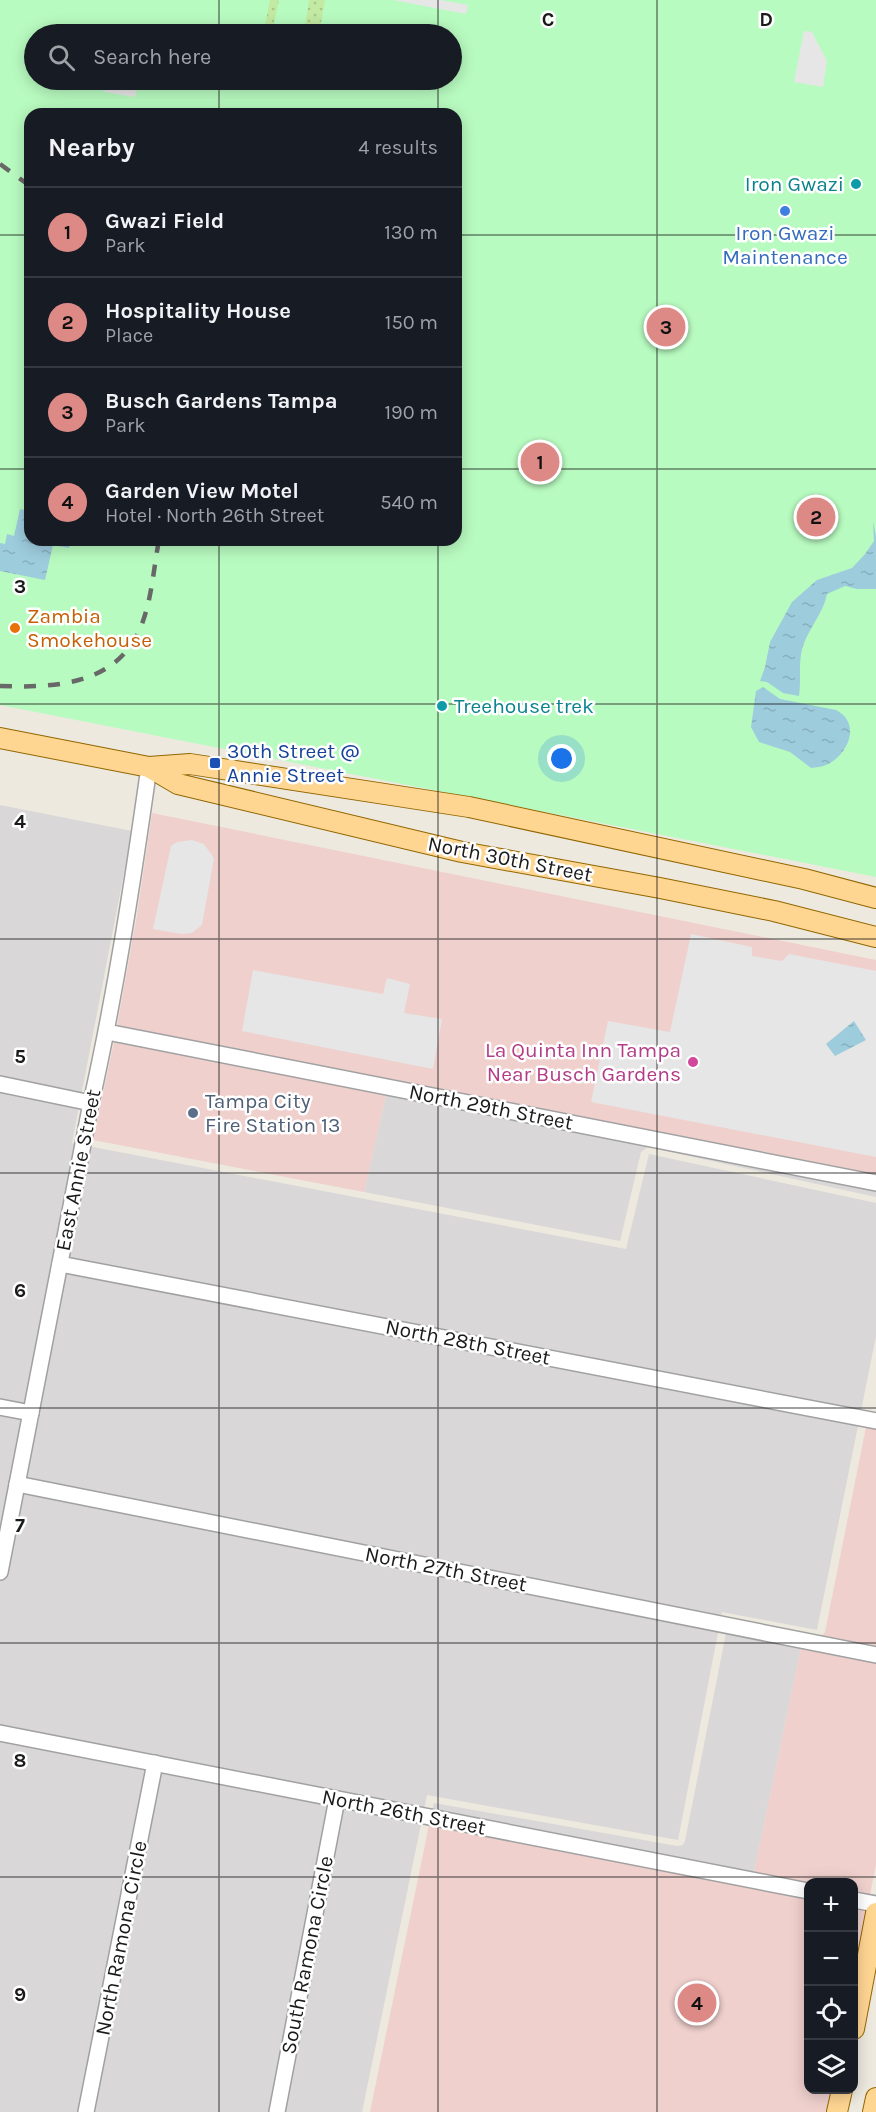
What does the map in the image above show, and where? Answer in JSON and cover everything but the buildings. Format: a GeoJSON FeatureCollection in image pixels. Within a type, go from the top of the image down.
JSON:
{"type":"FeatureCollection","features":[{"type":"Feature","properties":{"kind":"main road","name":"North 30th Street"},"geometry":{"type":"LineString","coordinates":[[0,738],[149,767],[190,764],[469,807],[804,879],[876,898]]}},
{"type":"Feature","properties":{"kind":"main road","name":"North 30th Street"},"geometry":{"type":"LineString","coordinates":[[149,767],[178,784],[462,852],[740,904],[876,937]]}},
{"type":"Feature","properties":{"kind":"main road"},"geometry":{"type":"LineString","coordinates":[[858,2008],[876,1913]]}},
{"type":"Feature","properties":{"kind":"main road"},"geometry":{"type":"LineString","coordinates":[[837,2112],[841,2094]]}},
{"type":"Feature","properties":{"kind":"main road"},"geometry":{"type":"LineString","coordinates":[[873,2112],[876,2098]]}},
{"type":"Feature","properties":{"kind":"street","name":"East Annie Street"},"geometry":{"type":"LineString","coordinates":[[0,1572],[128,914],[149,767]]}},
{"type":"Feature","properties":{"kind":"street","name":"North 29th Street"},"geometry":{"type":"LineString","coordinates":[[106,1032],[876,1183]]}},
{"type":"Feature","properties":{"kind":"street"},"geometry":{"type":"LineString","coordinates":[[0,1084],[91,1103]]}},
{"type":"Feature","properties":{"kind":"street","name":"North 28th Street"},"geometry":{"type":"LineString","coordinates":[[60,1264],[876,1421]]}},
{"type":"Feature","properties":{"kind":"street"},"geometry":{"type":"LineString","coordinates":[[0,1407],[31,1413]]}},
{"type":"Feature","properties":{"kind":"street","name":"North 27th Street"},"geometry":{"type":"LineString","coordinates":[[17,1484],[876,1655]]}},
{"type":"Feature","properties":{"kind":"street","name":"North 26th Street"},"geometry":{"type":"LineString","coordinates":[[0,1733],[804,1890]]}},
{"type":"Feature","properties":{"kind":"street","name":"North Ramona Circle"},"geometry":{"type":"LineString","coordinates":[[86,2112],[154,1763]]}},
{"type":"Feature","properties":{"kind":"street","name":"South Ramona Circle"},"geometry":{"type":"LineString","coordinates":[[277,2112],[338,1799]]}},
{"type":"Feature","properties":{"kind":"street"},"geometry":{"type":"LineString","coordinates":[[858,1901],[876,1904]]}},
{"type":"Feature","properties":{"kind":"shaded area"},"geometry":{"type":"Polygon","coordinates":[[[393,0],[440,0],[468,5],[466,14],[393,0]]]}},
{"type":"Feature","properties":{"kind":"shaded area"},"geometry":{"type":"Polygon","coordinates":[[[804,31],[812,32],[827,61],[823,87],[794,82],[804,31]]]}},
{"type":"Feature","properties":{"kind":"shaded area"},"geometry":{"type":"Polygon","coordinates":[[[104,90],[137,90],[135,97],[104,92],[104,90]]]}},
{"type":"Feature","properties":{"kind":"shaded area"},"geometry":{"type":"Polygon","coordinates":[[[0,805],[132,831],[72,1143],[626,1249],[649,1154],[876,1203],[876,1336],[817,1630],[722,1612],[678,1840],[427,1795],[362,2112],[0,2112],[0,805]]]}},
{"type":"Feature","properties":{"kind":"shaded area"},"geometry":{"type":"Polygon","coordinates":[[[152,813],[876,960],[876,1174],[117,1026],[152,813]]]}},
{"type":"Feature","properties":{"kind":"shaded area"},"geometry":{"type":"Polygon","coordinates":[[[192,840],[204,844],[214,858],[202,925],[192,933],[181,934],[153,929],[171,846],[177,842],[192,840]]]}},
{"type":"Feature","properties":{"kind":"shaded area"},"geometry":{"type":"Polygon","coordinates":[[[691,934],[752,947],[752,956],[782,961],[789,954],[876,971],[876,1157],[591,1102],[608,1021],[670,1032],[691,934]]]}},
{"type":"Feature","properties":{"kind":"shaded area"},"geometry":{"type":"Polygon","coordinates":[[[253,970],[383,994],[387,978],[410,984],[404,1013],[442,1019],[433,1069],[242,1031],[253,970]]]}},
{"type":"Feature","properties":{"kind":"shaded area"},"geometry":{"type":"Polygon","coordinates":[[[114,1042],[386,1095],[364,1192],[93,1140],[114,1042]]]}},
{"type":"Feature","properties":{"kind":"shaded area"},"geometry":{"type":"Polygon","coordinates":[[[386,1095],[876,1191],[876,1197],[648,1147],[641,1152],[620,1241],[364,1192],[386,1095]]]}},
{"type":"Feature","properties":{"kind":"shaded area"},"geometry":{"type":"Polygon","coordinates":[[[866,1427],[876,1429],[876,1646],[822,1636],[825,1632],[866,1427]]]}},
{"type":"Feature","properties":{"kind":"shaded area"},"geometry":{"type":"Polygon","coordinates":[[[726,1633],[801,1648],[754,1872],[432,1810],[434,1803],[677,1846],[683,1845],[726,1633]]]}},
{"type":"Feature","properties":{"kind":"shaded area"},"geometry":{"type":"Polygon","coordinates":[[[801,1648],[876,1663],[876,1864],[870,1895],[858,1892],[858,1878],[804,1878],[804,1882],[754,1872],[801,1648]]]}},
{"type":"Feature","properties":{"kind":"shaded area"},"geometry":{"type":"Polygon","coordinates":[[[429,1825],[804,1898],[804,2094],[832,2094],[828,2112],[370,2112],[429,1825]]]}},
{"type":"Feature","properties":{"kind":"shaded area"},"geometry":{"type":"Polygon","coordinates":[[[858,1909],[867,1910],[858,1959],[858,1909]]]}},
{"type":"Feature","properties":{"kind":"green space"},"geometry":{"type":"Polygon","coordinates":[[[0,0],[876,0],[876,877],[0,705],[0,0]]]}},
{"type":"Feature","properties":{"kind":"green space"},"geometry":{"type":"Polygon","coordinates":[[[270,0],[279,0],[274,24],[265,24],[270,0]]]}},
{"type":"Feature","properties":{"kind":"green space"},"geometry":{"type":"Polygon","coordinates":[[[309,0],[325,0],[321,24],[305,24],[309,0]]]}},
{"type":"Feature","properties":{"kind":"water"},"geometry":{"type":"Polygon","coordinates":[[[20,509],[24,510],[24,546],[53,546],[45,580],[0,571],[0,543],[5,544],[7,534],[14,536],[20,509]]]}},
{"type":"Feature","properties":{"kind":"water"},"geometry":{"type":"Polygon","coordinates":[[[873,521],[876,536],[876,589],[857,589],[845,586],[827,594],[803,646],[800,659],[799,696],[783,693],[767,682],[760,681],[770,642],[792,602],[817,580],[852,568],[874,541],[873,521]]]}},
{"type":"Feature","properties":{"kind":"water"},"geometry":{"type":"Polygon","coordinates":[[[763,687],[780,699],[836,710],[844,716],[850,731],[849,739],[846,747],[834,761],[821,767],[811,768],[790,752],[759,742],[751,727],[756,691],[763,687]]]}},
{"type":"Feature","properties":{"kind":"water"},"geometry":{"type":"Polygon","coordinates":[[[854,1021],[866,1040],[835,1056],[826,1044],[854,1021]]]}},
{"type":"Feature","properties":{"kind":"railway"},"geometry":{"type":"LineString","coordinates":[[0,164],[24,182]]}},
{"type":"Feature","properties":{"kind":"railway"},"geometry":{"type":"LineString","coordinates":[[0,686],[43,686],[64,683],[85,678],[103,670],[119,658],[133,642],[143,621],[151,591],[158,546]]}},
{"type":"Feature","properties":{"kind":"place","name":"Iron Gwazi"},"geometry":{"type":"Point","coordinates":[856,184]}},
{"type":"Feature","properties":{"kind":"place","name":"Iron Gwazi Maintenance"},"geometry":{"type":"Point","coordinates":[785,211]}},
{"type":"Feature","properties":{"kind":"place","name":"Busch Gardens Tampa"},"geometry":{"type":"Point","coordinates":[666,327]}},
{"type":"Feature","properties":{"kind":"place","name":"Gwazi Field"},"geometry":{"type":"Point","coordinates":[540,462]}},
{"type":"Feature","properties":{"kind":"place","name":"Hospitality House"},"geometry":{"type":"Point","coordinates":[816,517]}},
{"type":"Feature","properties":{"kind":"place","name":"Zambia Smokehouse"},"geometry":{"type":"Point","coordinates":[15,628]}},
{"type":"Feature","properties":{"kind":"place","name":"Treehouse trek"},"geometry":{"type":"Point","coordinates":[442,706]}},
{"type":"Feature","properties":{"kind":"place","name":"30th Street @ Annie Street"},"geometry":{"type":"Point","coordinates":[215,763]}},
{"type":"Feature","properties":{"kind":"place","name":"La Quinta Inn Tampa Near Busch Gardens"},"geometry":{"type":"Point","coordinates":[693,1062]}},
{"type":"Feature","properties":{"kind":"place","name":"Tampa City Fire Station 13"},"geometry":{"type":"Point","coordinates":[193,1113]}},
{"type":"Feature","properties":{"kind":"place","name":"Garden View Motel"},"geometry":{"type":"Point","coordinates":[697,2003]}}]}
